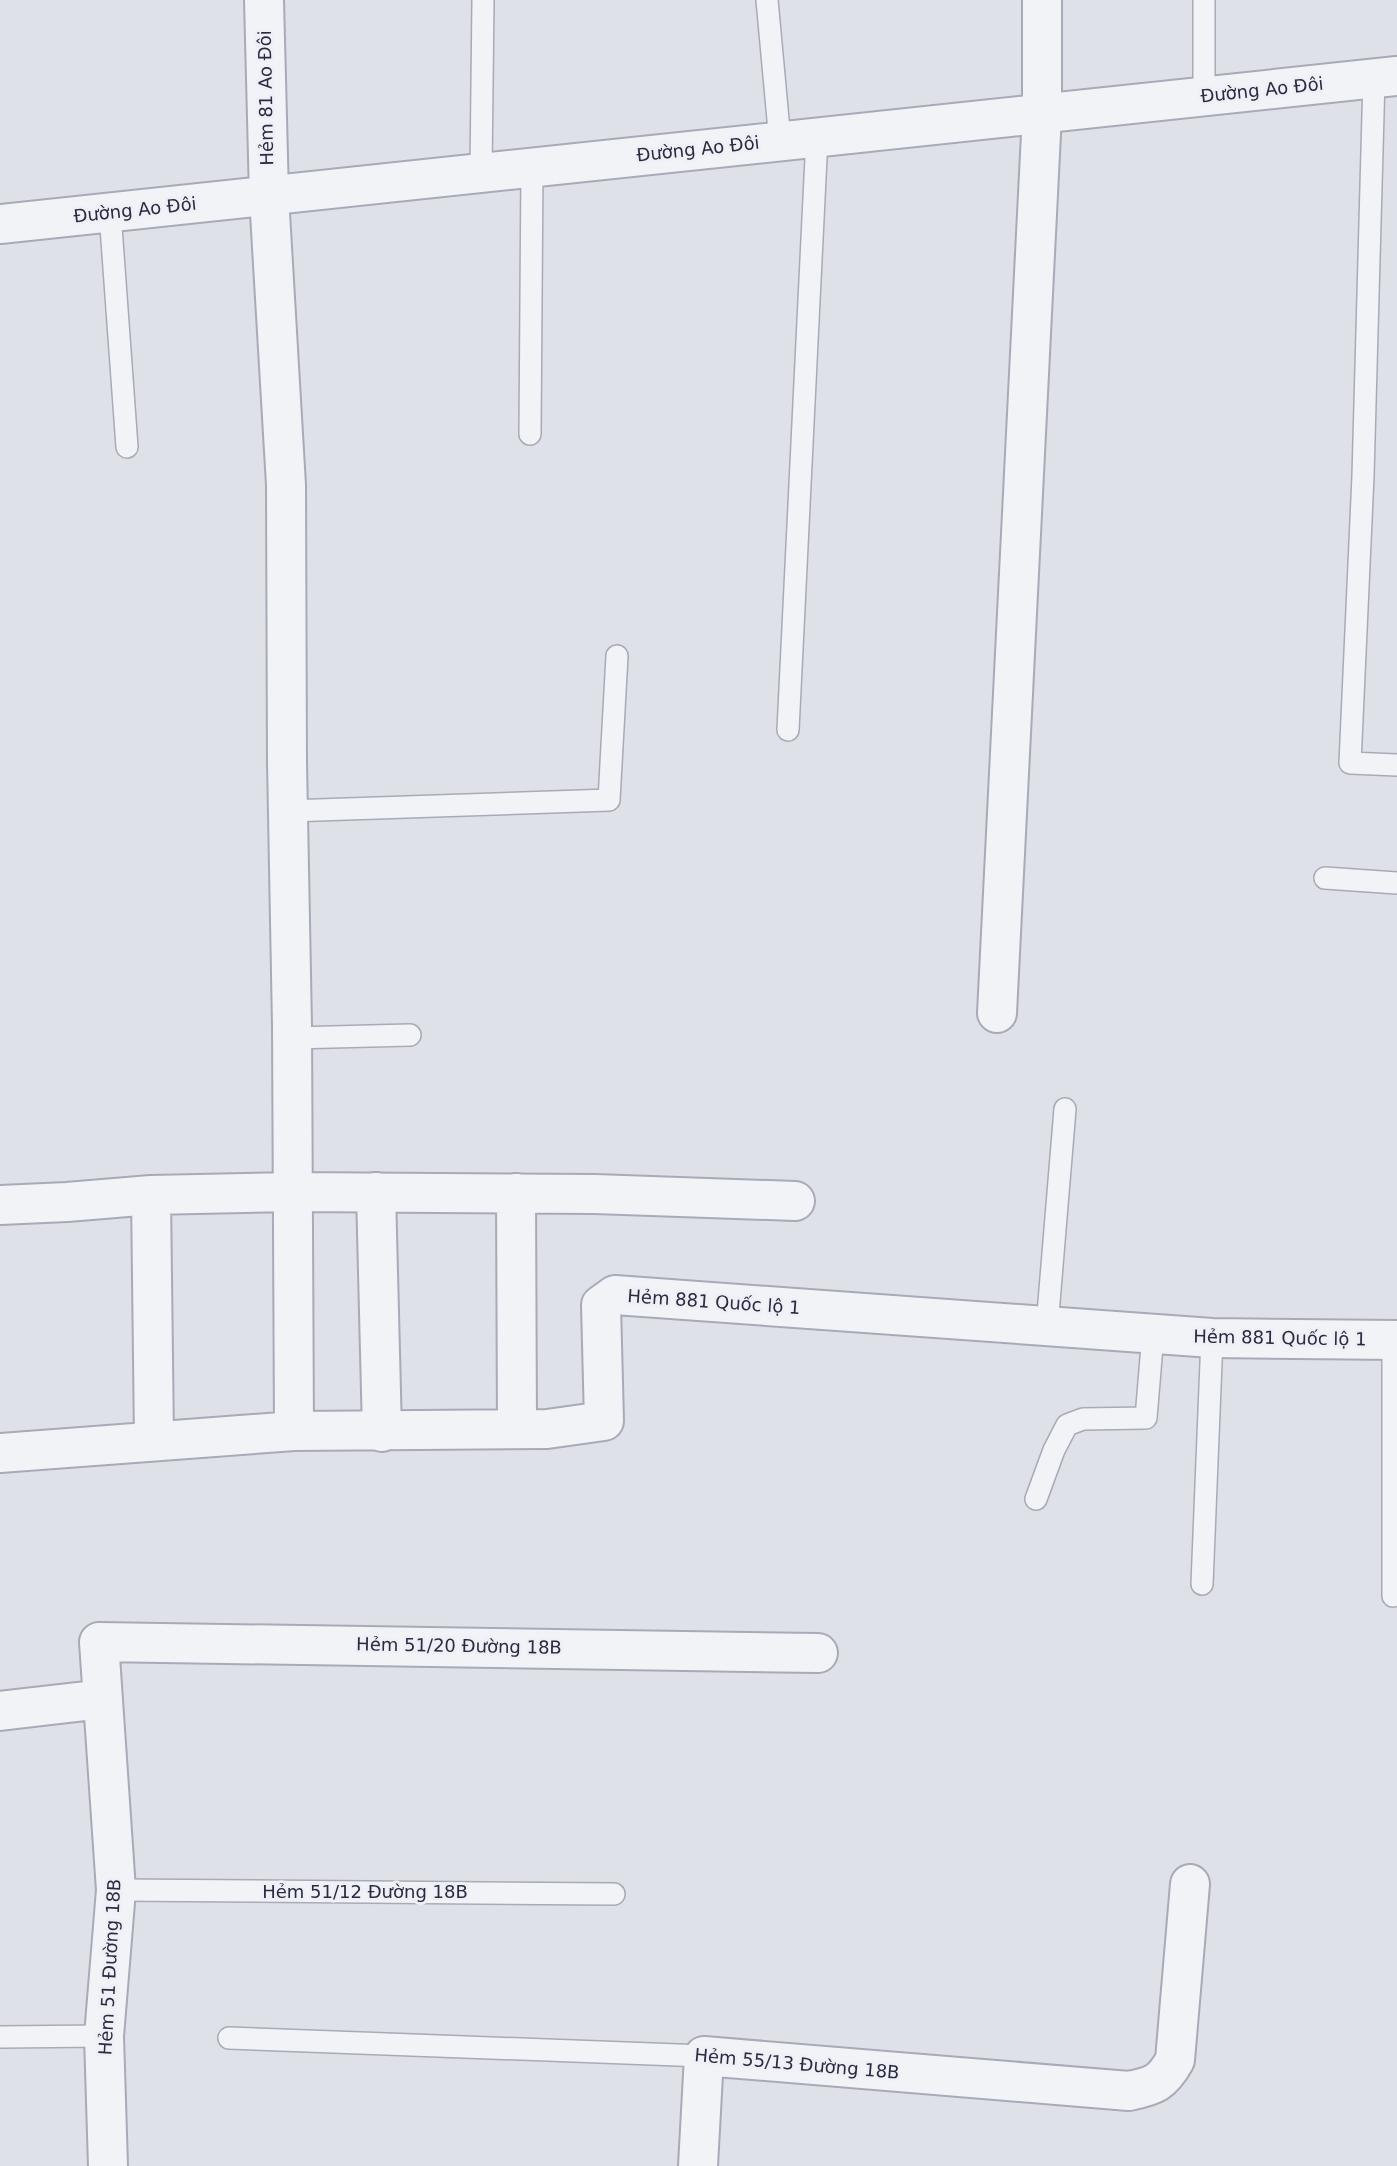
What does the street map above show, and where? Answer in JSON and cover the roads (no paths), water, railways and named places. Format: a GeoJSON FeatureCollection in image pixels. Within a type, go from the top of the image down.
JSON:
{"type":"FeatureCollection","features":[{"type":"Feature","properties":{"kind":"street","name":"Hẻm 81 Ao Đôi"},"geometry":{"type":"LineString","coordinates":[[264,0],[269,196],[286,485],[294,1431]]}},
{"type":"Feature","properties":{"kind":"street"},"geometry":{"type":"LineString","coordinates":[[997,1013],[1042,114],[1042,0]]}},
{"type":"Feature","properties":{"kind":"street","name":"Đường Ao Đôi"},"geometry":{"type":"LineString","coordinates":[[0,224],[1385,77]]}},
{"type":"Feature","properties":{"kind":"street"},"geometry":{"type":"LineString","coordinates":[[0,1205],[150,1195],[293,1192],[516,1193],[795,1200]]}},
{"type":"Feature","properties":{"kind":"street"},"geometry":{"type":"LineString","coordinates":[[376,1192],[382,1432]]}},
{"type":"Feature","properties":{"kind":"street"},"geometry":{"type":"LineString","coordinates":[[516,1193],[517,1429]]}},
{"type":"Feature","properties":{"kind":"street"},"geometry":{"type":"LineString","coordinates":[[0,1452],[154,1440],[150,1195]]}},
{"type":"Feature","properties":{"kind":"street","name":"Hẻm 881 Quốc lộ 1"},"geometry":{"type":"LineString","coordinates":[[154,1440],[294,1431],[547,1429],[604,1422],[601,1305],[615,1295],[1212,1338],[1395,1340]]}},
{"type":"Feature","properties":{"kind":"street","name":"Hẻm 51/20 Đường 18B"},"geometry":{"type":"LineString","coordinates":[[99,1642],[818,1653]]}},
{"type":"Feature","properties":{"kind":"street","name":"Hẻm 51 Đường 18B"},"geometry":{"type":"LineString","coordinates":[[99,1642],[116,1890],[104,2036],[108,2166]]}},
{"type":"Feature","properties":{"kind":"street"},"geometry":{"type":"LineString","coordinates":[[0,1711],[103,1699]]}},
{"type":"Feature","properties":{"kind":"street","name":"Hẻm 55/13 Đường 18B"},"geometry":{"type":"LineString","coordinates":[[704,2056],[1129,2091],[1152,2087],[1166,2075],[1175,2060],[1190,1884]]}},
{"type":"Feature","properties":{"kind":"street"},"geometry":{"type":"LineString","coordinates":[[698,2166],[704,2056]]}},
{"type":"Feature","properties":{"kind":"lane"},"geometry":{"type":"LineString","coordinates":[[481,172],[483,0]]}},
{"type":"Feature","properties":{"kind":"lane"},"geometry":{"type":"LineString","coordinates":[[767,0],[799,139],[788,730]]}},
{"type":"Feature","properties":{"kind":"lane"},"geometry":{"type":"LineString","coordinates":[[1204,0],[1205,96]]}},
{"type":"Feature","properties":{"kind":"lane"},"geometry":{"type":"LineString","coordinates":[[1385,77],[1350,763],[1397,765]]}},
{"type":"Feature","properties":{"kind":"lane"},"geometry":{"type":"LineString","coordinates":[[530,434],[532,167]]}},
{"type":"Feature","properties":{"kind":"lane"},"geometry":{"type":"LineString","coordinates":[[110,213],[127,447]]}},
{"type":"Feature","properties":{"kind":"lane"},"geometry":{"type":"LineString","coordinates":[[288,811],[609,800],[618,656]]}},
{"type":"Feature","properties":{"kind":"lane"},"geometry":{"type":"LineString","coordinates":[[1325,878],[1397,883]]}},
{"type":"Feature","properties":{"kind":"lane"},"geometry":{"type":"LineString","coordinates":[[292,1038],[410,1035]]}},
{"type":"Feature","properties":{"kind":"lane"},"geometry":{"type":"LineString","coordinates":[[1047,1326],[1065,1109]]}},
{"type":"Feature","properties":{"kind":"lane"},"geometry":{"type":"LineString","coordinates":[[1036,1499],[1054,1450],[1068,1425],[1083,1419],[1146,1418],[1153,1334]]}},
{"type":"Feature","properties":{"kind":"lane"},"geometry":{"type":"LineString","coordinates":[[1202,1584],[1212,1338]]}},
{"type":"Feature","properties":{"kind":"lane"},"geometry":{"type":"LineString","coordinates":[[1392,1596],[1395,1340]]}},
{"type":"Feature","properties":{"kind":"lane","name":"Hẻm 51/12 Đường 18B"},"geometry":{"type":"LineString","coordinates":[[116,1890],[614,1894]]}},
{"type":"Feature","properties":{"kind":"lane"},"geometry":{"type":"LineString","coordinates":[[0,2037],[104,2036]]}},
{"type":"Feature","properties":{"kind":"lane","name":"Hẻm 55/13 Đường 18B"},"geometry":{"type":"LineString","coordinates":[[229,2038],[704,2056]]}}]}
